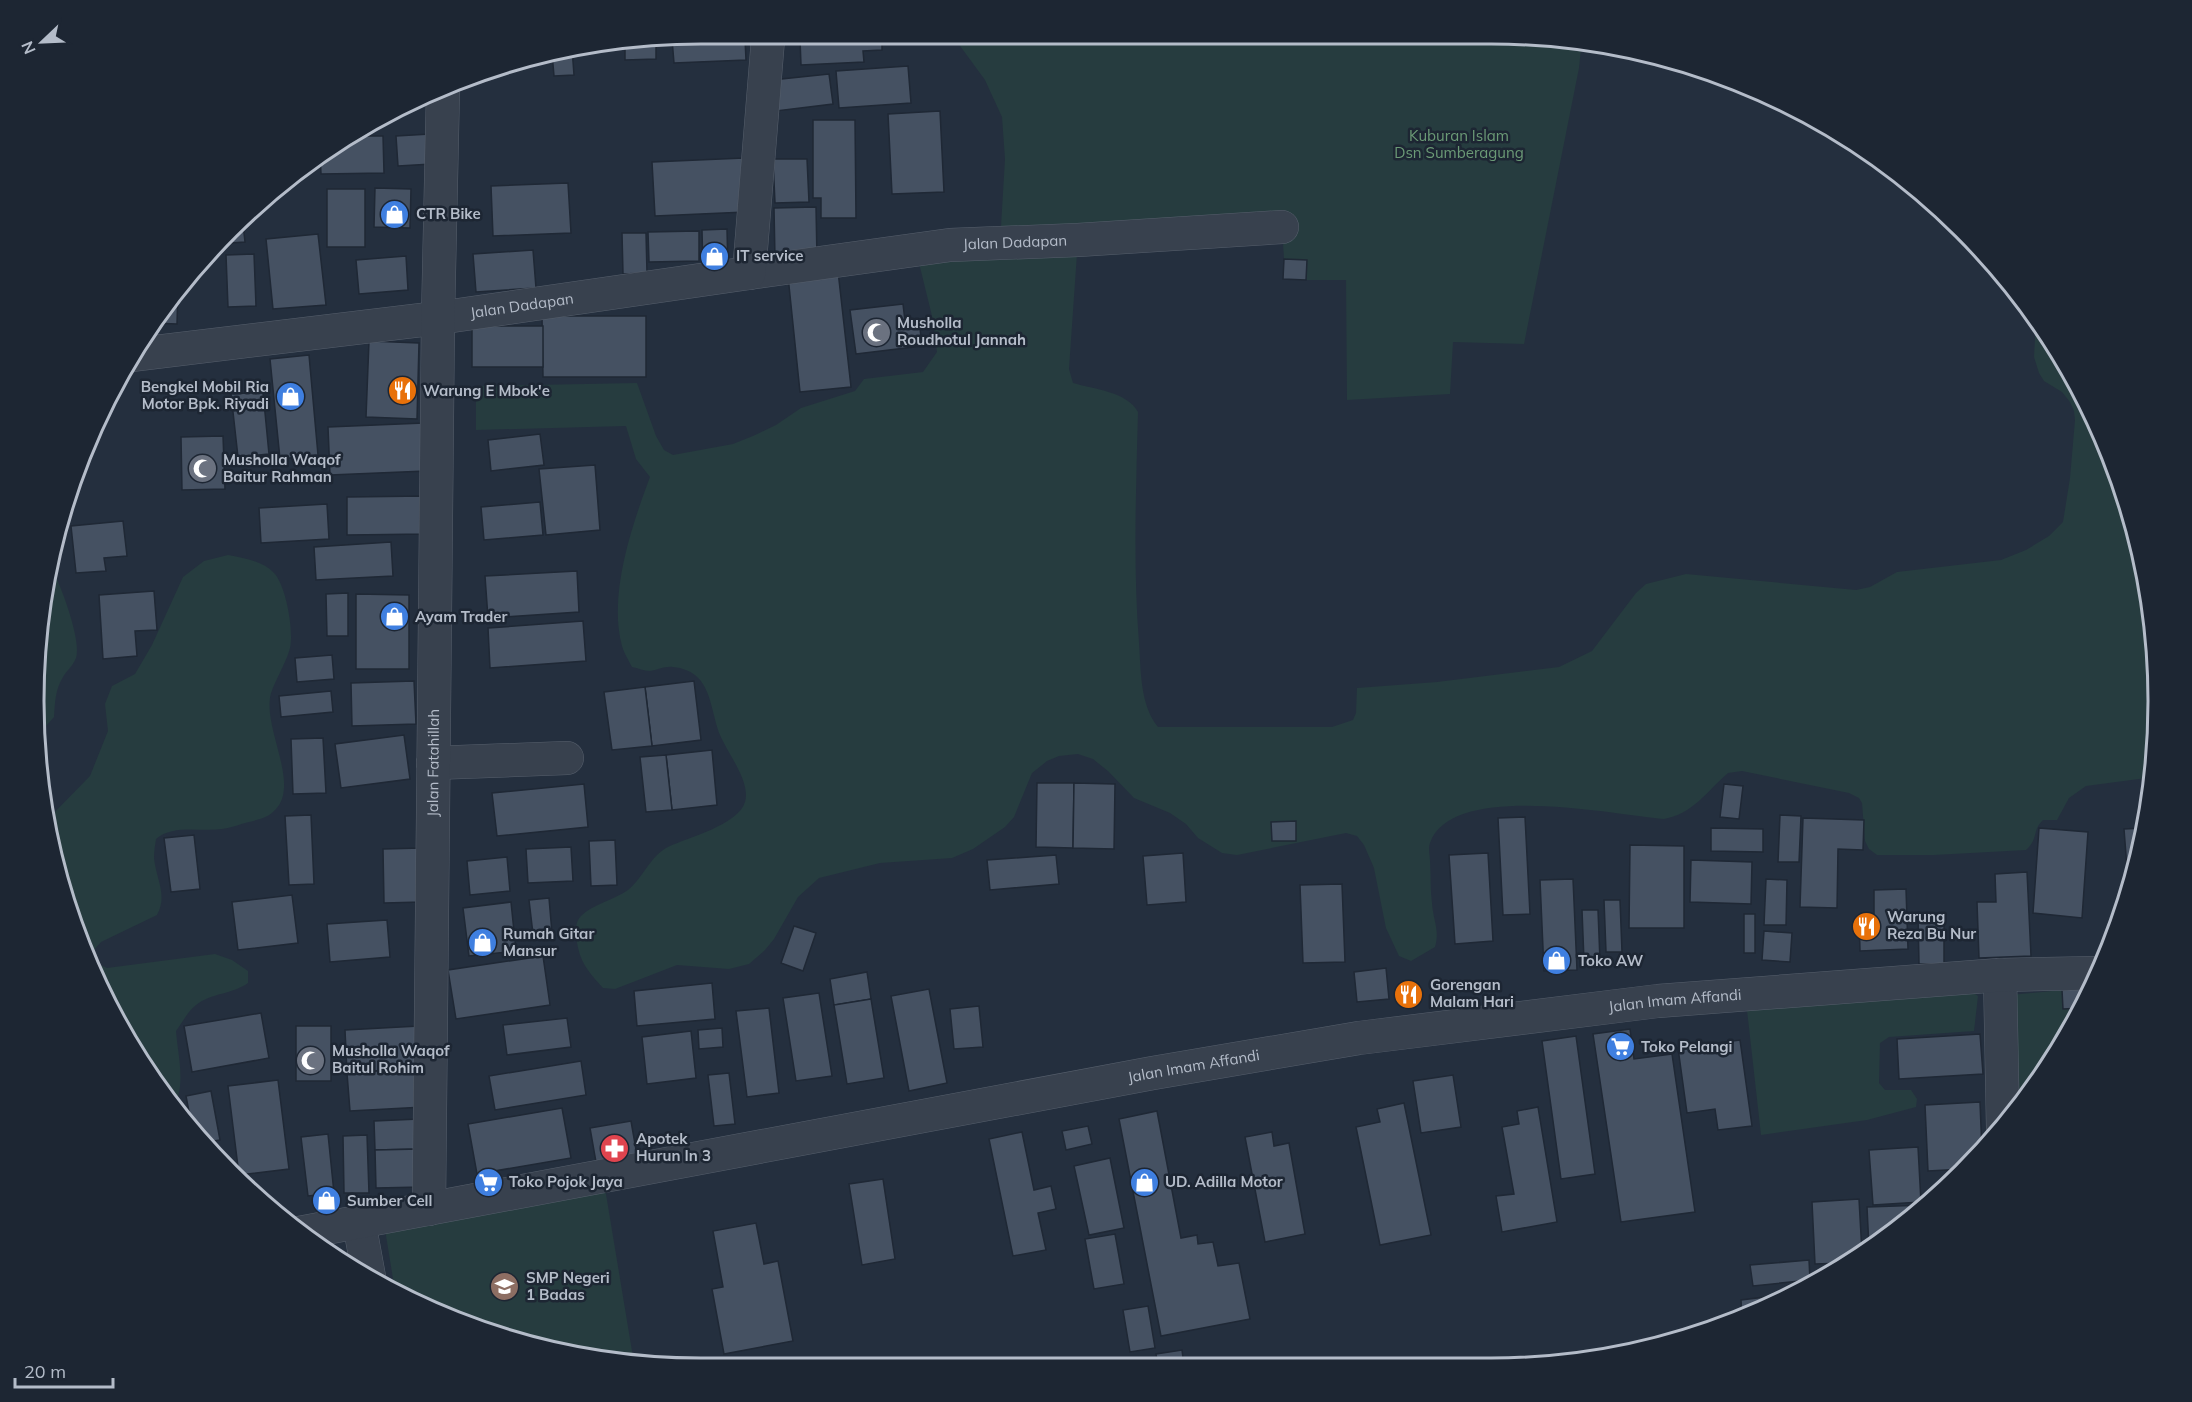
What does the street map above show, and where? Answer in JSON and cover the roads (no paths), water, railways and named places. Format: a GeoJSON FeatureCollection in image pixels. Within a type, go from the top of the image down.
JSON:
{"type":"FeatureCollection","features":[{"type":"Feature","properties":{"kind":"street"},"geometry":{"type":"LineString","coordinates":[[749,273],[768,44]]}},
{"type":"Feature","properties":{"kind":"street","name":"Jalan Fatahillah"},"geometry":{"type":"LineString","coordinates":[[429,1209],[438,318],[443,97]]}},
{"type":"Feature","properties":{"kind":"street","name":"Jalan Dadapan"},"geometry":{"type":"LineString","coordinates":[[143,353],[438,318],[950,245],[1078,240],[1282,227]]}},
{"type":"Feature","properties":{"kind":"street"},"geometry":{"type":"LineString","coordinates":[[433,763],[567,758]]}},
{"type":"Feature","properties":{"kind":"street"},"geometry":{"type":"LineString","coordinates":[[2000,975],[2003,1113]]}},
{"type":"Feature","properties":{"kind":"street","name":"Jalan Imam Affandi"},"geometry":{"type":"LineString","coordinates":[[312,1231],[1153,1073],[1359,1038],[1658,1001],[2000,975],[2088,977]]}},
{"type":"Feature","properties":{"kind":"street"},"geometry":{"type":"LineString","coordinates":[[359,1222],[367,1267]]}},
{"type":"Feature","properties":{"kind":"place","name":"CTR Bike"},"geometry":{"type":"Point","coordinates":[395,214]}},
{"type":"Feature","properties":{"kind":"place","name":"IT service"},"geometry":{"type":"Point","coordinates":[715,256]}},
{"type":"Feature","properties":{"kind":"place","name":"Musholla Roudhotul Jannah"},"geometry":{"type":"Point","coordinates":[876,332]}},
{"type":"Feature","properties":{"kind":"place","name":"Warung E Mbok'e"},"geometry":{"type":"Point","coordinates":[402,391]}},
{"type":"Feature","properties":{"kind":"place","name":"Bengkel Mobil Ria Motor Bpk. Riyadi"},"geometry":{"type":"Point","coordinates":[290,396]}},
{"type":"Feature","properties":{"kind":"place","name":"Musholla Waqof Baitur Rahman"},"geometry":{"type":"Point","coordinates":[202,469]}},
{"type":"Feature","properties":{"kind":"place","name":"Ayam Trader"},"geometry":{"type":"Point","coordinates":[394,617]}},
{"type":"Feature","properties":{"kind":"place","name":"Warung Reza Bu Nur"},"geometry":{"type":"Point","coordinates":[1866,926]}},
{"type":"Feature","properties":{"kind":"place","name":"Rumah Gitar Mansur"},"geometry":{"type":"Point","coordinates":[482,943]}},
{"type":"Feature","properties":{"kind":"place","name":"Toko AW"},"geometry":{"type":"Point","coordinates":[1557,961]}},
{"type":"Feature","properties":{"kind":"place","name":"Gorengan Malam Hari"},"geometry":{"type":"Point","coordinates":[1409,994]}},
{"type":"Feature","properties":{"kind":"place","name":"Toko Pelangi"},"geometry":{"type":"Point","coordinates":[1620,1047]}},
{"type":"Feature","properties":{"kind":"place","name":"Musholla Waqof Baitul Rohim"},"geometry":{"type":"Point","coordinates":[311,1060]}},
{"type":"Feature","properties":{"kind":"place","name":"Apotek Hurun In 3"},"geometry":{"type":"Point","coordinates":[615,1148]}},
{"type":"Feature","properties":{"kind":"place","name":"Toko Pojok Jaya"},"geometry":{"type":"Point","coordinates":[488,1182]}},
{"type":"Feature","properties":{"kind":"place","name":"UD. Adilla Motor"},"geometry":{"type":"Point","coordinates":[1144,1182]}},
{"type":"Feature","properties":{"kind":"place","name":"Sumber Cell"},"geometry":{"type":"Point","coordinates":[326,1201]}},
{"type":"Feature","properties":{"kind":"place","name":"SMP Negeri 1 Badas"},"geometry":{"type":"Point","coordinates":[505,1287]}},
{"type":"Feature","properties":{"kind":"park label","name":"Kuburan Islam Dsn Sumberagung"},"geometry":{"type":"Point","coordinates":[1459,144]}}]}
